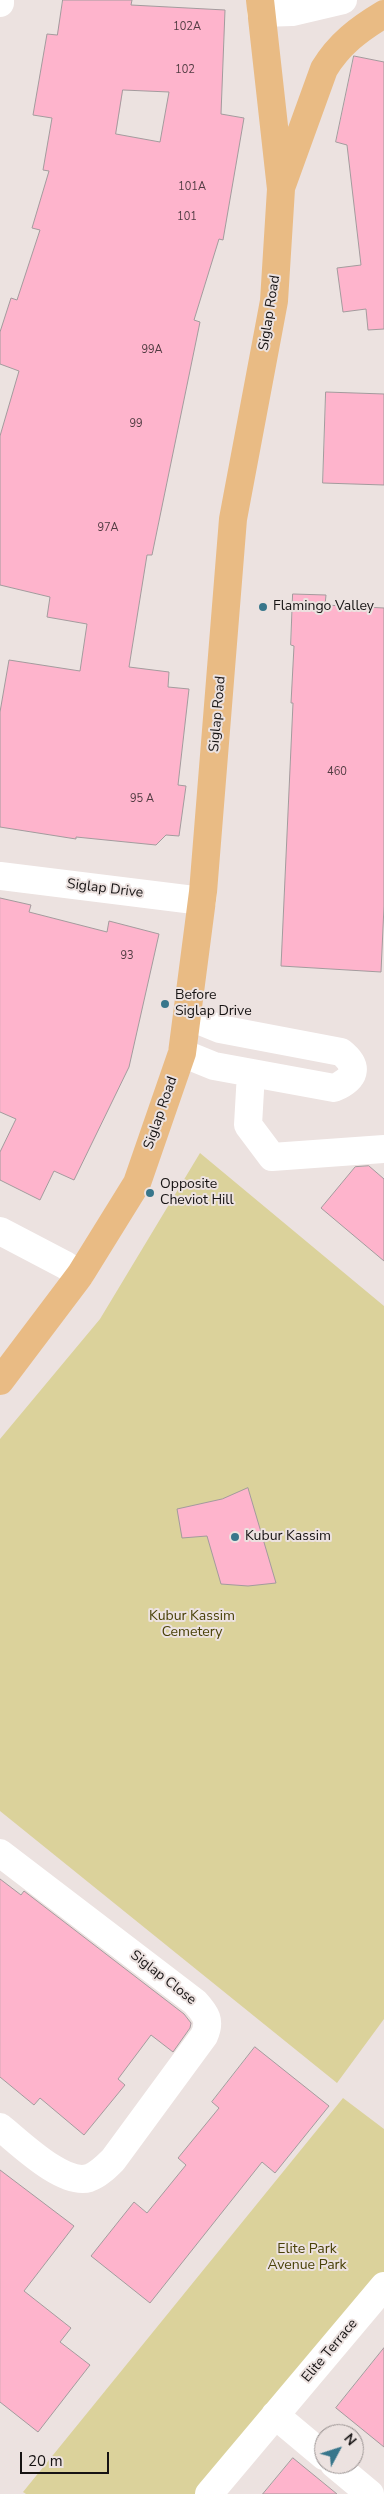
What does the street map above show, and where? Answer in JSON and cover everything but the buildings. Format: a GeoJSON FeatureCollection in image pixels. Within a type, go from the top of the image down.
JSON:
{"type":"FeatureCollection","features":[{"type":"Feature","properties":{"kind":"main road","name":"Siglap Road"},"geometry":{"type":"LineString","coordinates":[[0,1381],[80,1275],[137,1183],[182,1053],[203,892],[233,519],[274,301],[280,189],[260,6]]}},
{"type":"Feature","properties":{"kind":"main road"},"geometry":{"type":"LineString","coordinates":[[280,189],[324,69],[334,52],[355,32],[384,14]]}},
{"type":"Feature","properties":{"kind":"street"},"geometry":{"type":"LineString","coordinates":[[260,6],[292,12],[343,0]]}},
{"type":"Feature","properties":{"kind":"street","name":"Siglap Drive"},"geometry":{"type":"LineString","coordinates":[[0,876],[202,901],[203,892]]}},
{"type":"Feature","properties":{"kind":"street"},"geometry":{"type":"LineString","coordinates":[[182,1053],[214,1066],[334,1088],[345,1083],[352,1076],[354,1068],[349,1058],[341,1052],[220,1029],[188,1016]]}},
{"type":"Feature","properties":{"kind":"street"},"geometry":{"type":"LineString","coordinates":[[251,1074],[248,1125],[251,1132],[272,1157],[384,1149]]}},
{"type":"Feature","properties":{"kind":"street"},"geometry":{"type":"LineString","coordinates":[[0,1232],[65,1264],[80,1275]]}},
{"type":"Feature","properties":{"kind":"street","name":"Siglap Close"},"geometry":{"type":"LineString","coordinates":[[0,1853],[195,2002],[208,2018],[209,2026],[204,2036],[113,2160],[102,2171],[88,2179],[72,2178],[57,2172],[0,2127]]}},
{"type":"Feature","properties":{"kind":"street","name":"Elite Terrace"},"geometry":{"type":"LineString","coordinates":[[209,2494],[384,2286]]}},
{"type":"Feature","properties":{"kind":"street"},"geometry":{"type":"LineString","coordinates":[[276,2415],[314,2447]]}},
{"type":"Feature","properties":{"kind":"street"},"geometry":{"type":"LineString","coordinates":[[346,2474],[370,2494]]}},
{"type":"Feature","properties":{"kind":"green space","name":"Kubur Kassim Cemetery"},"geometry":{"type":"Polygon","coordinates":[[[200,1153],[384,1306],[384,2019],[337,2083],[0,1811],[0,1439],[100,1319],[200,1153]]]}},
{"type":"Feature","properties":{"kind":"green space","name":"Elite Park Avenue Park"},"geometry":{"type":"Polygon","coordinates":[[[343,2098],[384,2129],[384,2278],[202,2494],[26,2494],[23,2492],[343,2098]]]}},
{"type":"Feature","properties":{"kind":"place","name":"Flamingo Valley"},"geometry":{"type":"Point","coordinates":[263,607]}},
{"type":"Feature","properties":{"kind":"place","name":"Before Siglap Drive"},"geometry":{"type":"Point","coordinates":[165,1004]}},
{"type":"Feature","properties":{"kind":"place","name":"Opposite Cheviot Hill"},"geometry":{"type":"Point","coordinates":[150,1193]}},
{"type":"Feature","properties":{"kind":"place","name":"Kubur Kassim"},"geometry":{"type":"Point","coordinates":[235,1537]}}]}
